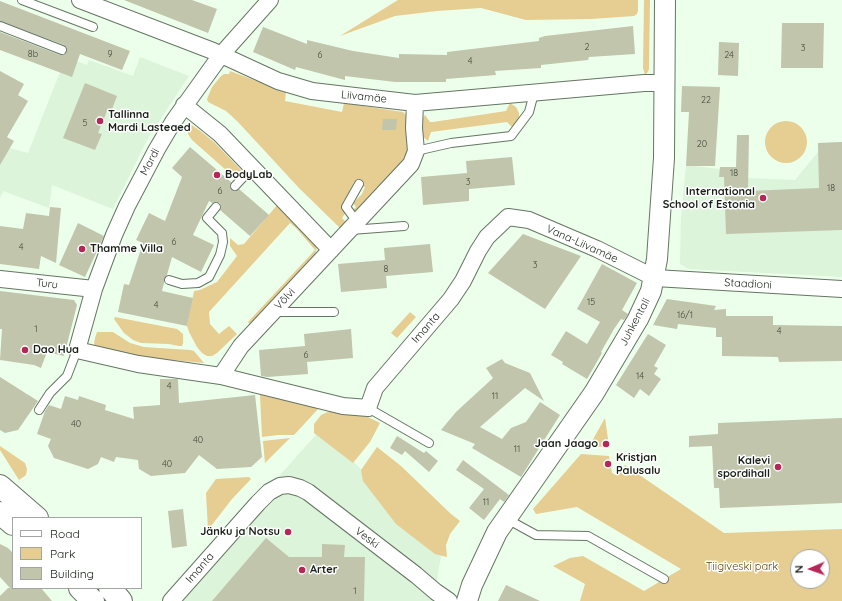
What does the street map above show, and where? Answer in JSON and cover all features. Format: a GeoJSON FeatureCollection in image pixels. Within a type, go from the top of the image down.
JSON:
{"type":"FeatureCollection","features":[{"type":"Feature","properties":{"kind":"main road"},"geometry":{"type":"LineString","coordinates":[[0,486],[36,517]]}},
{"type":"Feature","properties":{"kind":"main road"},"geometry":{"type":"LineString","coordinates":[[0,513],[12,523]]}},
{"type":"Feature","properties":{"kind":"main road"},"geometry":{"type":"LineString","coordinates":[[81,589],[93,601]]}},
{"type":"Feature","properties":{"kind":"main road"},"geometry":{"type":"LineString","coordinates":[[111,589],[121,601]]}},
{"type":"Feature","properties":{"kind":"street","name":"Liivamäe"},"geometry":{"type":"LineString","coordinates":[[80,0],[221,55],[278,81],[312,94],[415,102],[470,103],[534,93],[644,83],[664,83]]}},
{"type":"Feature","properties":{"kind":"street","name":"Mardi"},"geometry":{"type":"LineString","coordinates":[[77,350],[94,289],[127,206],[157,149],[184,105],[221,55],[270,0]]}},
{"type":"Feature","properties":{"kind":"street","name":"Juhkentali"},"geometry":{"type":"LineString","coordinates":[[466,601],[497,532],[594,393],[638,319],[652,291],[658,259],[664,158],[665,0]]}},
{"type":"Feature","properties":{"kind":"street"},"geometry":{"type":"LineString","coordinates":[[415,102],[414,128],[416,151]]}},
{"type":"Feature","properties":{"kind":"street"},"geometry":{"type":"LineString","coordinates":[[184,105],[220,134],[331,250]]}},
{"type":"Feature","properties":{"kind":"street","name":"Võlvi"},"geometry":{"type":"LineString","coordinates":[[221,376],[241,346],[411,164],[416,151]]}},
{"type":"Feature","properties":{"kind":"street","name":"Vana-Liivamäe"},"geometry":{"type":"LineString","coordinates":[[508,217],[529,220],[596,249],[655,278]]}},
{"type":"Feature","properties":{"kind":"street","name":"Imanta"},"geometry":{"type":"LineString","coordinates":[[368,408],[375,388],[451,299],[463,281],[487,237],[508,217]]}},
{"type":"Feature","properties":{"kind":"street","name":"Staadioni"},"geometry":{"type":"LineString","coordinates":[[655,278],[842,288]]}},
{"type":"Feature","properties":{"kind":"street","name":"Turu"},"geometry":{"type":"LineString","coordinates":[[0,279],[94,289]]}},
{"type":"Feature","properties":{"kind":"street"},"geometry":{"type":"LineString","coordinates":[[77,350],[138,364],[221,376],[343,406],[368,408]]}},
{"type":"Feature","properties":{"kind":"street","name":"Veski"},"geometry":{"type":"LineString","coordinates":[[280,486],[289,485],[308,492],[449,601]]}},
{"type":"Feature","properties":{"kind":"street","name":"Imanta"},"geometry":{"type":"LineString","coordinates":[[171,601],[258,502],[269,492],[280,486]]}},
{"type":"Feature","properties":{"kind":"lane"},"geometry":{"type":"LineString","coordinates":[[22,0],[93,27]]}},
{"type":"Feature","properties":{"kind":"lane"},"geometry":{"type":"LineString","coordinates":[[0,26],[62,50]]}},
{"type":"Feature","properties":{"kind":"lane"},"geometry":{"type":"LineString","coordinates":[[416,151],[450,144],[511,136],[529,112],[534,93]]}},
{"type":"Feature","properties":{"kind":"lane"},"geometry":{"type":"LineString","coordinates":[[235,186],[252,168]]}},
{"type":"Feature","properties":{"kind":"lane"},"geometry":{"type":"LineString","coordinates":[[359,184],[346,207],[354,226],[404,226]]}},
{"type":"Feature","properties":{"kind":"lane"},"geometry":{"type":"LineString","coordinates":[[169,280],[182,284],[198,283],[209,277],[220,255],[223,242],[222,233],[207,218],[216,207]]}},
{"type":"Feature","properties":{"kind":"lane"},"geometry":{"type":"LineString","coordinates":[[273,312],[334,312]]}},
{"type":"Feature","properties":{"kind":"lane"},"geometry":{"type":"LineString","coordinates":[[39,410],[50,393],[67,376],[77,350]]}},
{"type":"Feature","properties":{"kind":"lane"},"geometry":{"type":"LineString","coordinates":[[368,408],[428,443]]}},
{"type":"Feature","properties":{"kind":"lane"},"geometry":{"type":"LineString","coordinates":[[506,519],[536,535],[588,536],[664,579]]}},
{"type":"Feature","properties":{"kind":"shaded area","name":"Tallinna Mardi Lasteaed"},"geometry":{"type":"Polygon","coordinates":[[[66,57],[87,65],[89,60],[133,76],[140,57],[189,76],[148,138],[113,209],[52,185],[49,208],[3,191],[0,198],[0,156],[10,148],[28,153],[66,57]]]}},
{"type":"Feature","properties":{"kind":"shaded area","name":"International School of Estonia"},"geometry":{"type":"Polygon","coordinates":[[[842,142],[842,277],[689,269],[680,264],[681,216],[686,165],[720,169],[720,177],[795,180],[818,152],[818,143],[842,142]]]}},
{"type":"Feature","properties":{"kind":"shaded area"},"geometry":{"type":"Polygon","coordinates":[[[321,429],[442,551],[433,601],[176,601],[172,596],[321,429]]]}},
{"type":"Feature","properties":{"kind":"green space"},"geometry":{"type":"Polygon","coordinates":[[[398,0],[638,0],[638,11],[634,16],[591,19],[526,20],[481,8],[437,11],[395,16],[340,36],[398,0]]]}},
{"type":"Feature","properties":{"kind":"green space"},"geometry":{"type":"Polygon","coordinates":[[[644,0],[650,0],[649,69],[645,75],[643,68],[644,0]]]}},
{"type":"Feature","properties":{"kind":"green space"},"geometry":{"type":"Polygon","coordinates":[[[230,71],[286,92],[285,101],[342,112],[344,103],[403,112],[407,116],[410,156],[356,213],[353,210],[356,207],[353,203],[362,194],[365,187],[354,182],[341,208],[346,212],[342,218],[347,223],[341,229],[299,188],[238,122],[226,111],[208,102],[207,99],[212,87],[221,76],[224,74],[229,74],[230,71]]]}},
{"type":"Feature","properties":{"kind":"green space"},"geometry":{"type":"Polygon","coordinates":[[[510,103],[516,107],[519,113],[519,119],[513,128],[507,122],[431,132],[428,141],[421,135],[421,120],[425,115],[430,122],[433,122],[506,111],[510,103]]]}},
{"type":"Feature","properties":{"kind":"green space"},"geometry":{"type":"Polygon","coordinates":[[[786,121],[801,127],[807,142],[801,157],[786,163],[771,157],[765,142],[771,127],[786,121]]]}},
{"type":"Feature","properties":{"kind":"green space"},"geometry":{"type":"Polygon","coordinates":[[[190,124],[214,142],[241,170],[235,178],[192,140],[187,129],[190,124]]]}},
{"type":"Feature","properties":{"kind":"green space"},"geometry":{"type":"Polygon","coordinates":[[[278,204],[317,246],[315,256],[250,325],[248,322],[315,250],[290,223],[209,312],[210,324],[219,334],[229,326],[237,334],[217,353],[212,356],[207,356],[197,347],[187,326],[194,291],[200,290],[217,282],[237,256],[230,246],[230,238],[238,245],[244,244],[278,204]]]}},
{"type":"Feature","properties":{"kind":"green space"},"geometry":{"type":"Polygon","coordinates":[[[410,312],[416,317],[397,338],[391,333],[410,312]]]}},
{"type":"Feature","properties":{"kind":"green space"},"geometry":{"type":"Polygon","coordinates":[[[115,317],[177,329],[183,334],[182,346],[141,343],[133,340],[124,333],[114,319],[115,317]]]}},
{"type":"Feature","properties":{"kind":"green space"},"geometry":{"type":"Polygon","coordinates":[[[97,332],[113,332],[130,343],[144,347],[194,351],[204,363],[141,357],[96,347],[94,344],[97,332]]]}},
{"type":"Feature","properties":{"kind":"green space"},"geometry":{"type":"Polygon","coordinates":[[[260,395],[267,395],[316,406],[318,409],[294,435],[262,437],[260,395]]]}},
{"type":"Feature","properties":{"kind":"green space"},"geometry":{"type":"Polygon","coordinates":[[[332,410],[368,417],[380,423],[370,442],[353,463],[314,433],[314,424],[321,415],[332,410]]]}},
{"type":"Feature","properties":{"kind":"green space"},"geometry":{"type":"Polygon","coordinates":[[[605,418],[609,446],[585,448],[592,441],[605,418]]]}},
{"type":"Feature","properties":{"kind":"green space"},"geometry":{"type":"Polygon","coordinates":[[[290,438],[265,463],[263,441],[290,438]]]}},
{"type":"Feature","properties":{"kind":"green space"},"geometry":{"type":"Polygon","coordinates":[[[0,446],[25,463],[27,469],[26,475],[19,480],[0,450],[0,446]]]}},
{"type":"Feature","properties":{"kind":"green space"},"geometry":{"type":"Polygon","coordinates":[[[377,447],[401,466],[460,521],[450,534],[446,545],[447,557],[435,554],[396,524],[363,481],[361,470],[377,447]]]}},
{"type":"Feature","properties":{"kind":"green space","name":"Tiigiveski park"},"geometry":{"type":"Polygon","coordinates":[[[581,454],[609,456],[612,473],[616,475],[625,465],[724,533],[842,529],[842,601],[580,601],[585,584],[553,566],[570,558],[583,556],[644,591],[681,569],[577,507],[536,514],[533,509],[581,454]]]}},
{"type":"Feature","properties":{"kind":"green space"},"geometry":{"type":"Polygon","coordinates":[[[249,477],[251,479],[232,499],[208,530],[206,493],[216,479],[249,477]]]}},
{"type":"Feature","properties":{"kind":"building"},"geometry":{"type":"Polygon","coordinates":[[[124,0],[192,0],[217,9],[208,33],[124,0]]]}},
{"type":"Feature","properties":{"kind":"building"},"geometry":{"type":"Polygon","coordinates":[[[0,1],[130,51],[122,70],[80,54],[72,77],[0,50],[0,32],[60,55],[65,54],[67,50],[64,45],[0,21],[0,1]]]}},
{"type":"Feature","properties":{"kind":"building"},"geometry":{"type":"Polygon","coordinates":[[[782,23],[824,23],[823,68],[781,68],[782,23]]]}},
{"type":"Feature","properties":{"kind":"building"},"geometry":{"type":"Polygon","coordinates":[[[633,26],[635,54],[589,57],[588,60],[541,65],[541,68],[495,71],[496,75],[446,79],[446,82],[395,82],[345,76],[345,80],[296,67],[295,70],[253,52],[263,27],[307,44],[307,40],[353,51],[399,58],[399,54],[447,55],[447,52],[539,41],[539,38],[545,36],[633,26]]]}},
{"type":"Feature","properties":{"kind":"building"},"geometry":{"type":"Polygon","coordinates":[[[719,42],[739,43],[738,76],[718,75],[719,42]]]}},
{"type":"Feature","properties":{"kind":"building"},"geometry":{"type":"Polygon","coordinates":[[[0,71],[24,84],[18,95],[28,101],[7,137],[14,141],[0,165],[0,71]]]}},
{"type":"Feature","properties":{"kind":"building"},"geometry":{"type":"Polygon","coordinates":[[[85,83],[117,96],[111,112],[107,111],[98,133],[102,134],[95,150],[63,138],[85,83]]]}},
{"type":"Feature","properties":{"kind":"building"},"geometry":{"type":"Polygon","coordinates":[[[682,86],[720,87],[715,166],[686,166],[689,112],[681,112],[682,86]]]}},
{"type":"Feature","properties":{"kind":"building"},"geometry":{"type":"Polygon","coordinates":[[[383,119],[397,119],[396,130],[382,130],[383,119]]]}},
{"type":"Feature","properties":{"kind":"building","name":"International School of Estonia"},"geometry":{"type":"Polygon","coordinates":[[[737,135],[749,135],[748,191],[819,188],[818,143],[842,142],[842,230],[726,234],[724,177],[719,177],[720,167],[736,167],[737,135]]]}},
{"type":"Feature","properties":{"kind":"building"},"geometry":{"type":"Polygon","coordinates":[[[190,147],[231,182],[230,187],[232,190],[236,191],[239,189],[269,215],[250,236],[220,210],[220,203],[212,203],[209,201],[193,235],[214,245],[201,272],[172,257],[167,275],[164,279],[162,291],[193,298],[187,326],[118,312],[124,284],[129,285],[143,243],[136,240],[149,213],[165,221],[182,177],[172,168],[190,147]]]}},
{"type":"Feature","properties":{"kind":"building"},"geometry":{"type":"Polygon","coordinates":[[[512,157],[515,185],[469,189],[469,201],[423,205],[421,177],[467,173],[466,161],[512,157]]]}},
{"type":"Feature","properties":{"kind":"building"},"geometry":{"type":"Polygon","coordinates":[[[50,207],[61,208],[56,263],[41,256],[39,269],[0,264],[0,226],[23,229],[26,213],[49,216],[50,207]]]}},
{"type":"Feature","properties":{"kind":"building","name":"Thamme Villa"},"geometry":{"type":"Polygon","coordinates":[[[78,223],[104,236],[85,277],[59,265],[78,223]]]}},
{"type":"Feature","properties":{"kind":"building"},"geometry":{"type":"Polygon","coordinates":[[[523,234],[581,256],[545,309],[488,273],[523,234]]]}},
{"type":"Feature","properties":{"kind":"building"},"geometry":{"type":"Polygon","coordinates":[[[430,244],[433,272],[386,276],[387,288],[341,292],[338,264],[385,260],[384,248],[430,244]]]}},
{"type":"Feature","properties":{"kind":"building"},"geometry":{"type":"Polygon","coordinates":[[[602,264],[637,283],[622,310],[628,314],[624,320],[621,319],[614,329],[587,379],[562,364],[563,362],[551,355],[566,331],[587,344],[600,322],[577,309],[602,264]]]}},
{"type":"Feature","properties":{"kind":"building"},"geometry":{"type":"Polygon","coordinates":[[[0,291],[74,300],[77,305],[64,356],[47,352],[41,368],[34,365],[0,360],[2,329],[0,329],[0,291]]]}},
{"type":"Feature","properties":{"kind":"building"},"geometry":{"type":"Polygon","coordinates":[[[667,299],[716,306],[714,310],[726,309],[726,316],[773,316],[773,325],[842,326],[842,361],[779,362],[778,357],[722,356],[722,337],[716,337],[716,328],[678,324],[677,329],[653,325],[667,299]]]}},
{"type":"Feature","properties":{"kind":"building"},"geometry":{"type":"Polygon","coordinates":[[[351,329],[353,358],[307,362],[308,374],[267,377],[261,376],[259,350],[305,346],[304,334],[351,329]]]}},
{"type":"Feature","properties":{"kind":"building"},"geometry":{"type":"Polygon","coordinates":[[[648,334],[666,345],[654,366],[658,368],[654,374],[661,379],[649,396],[640,389],[634,398],[616,385],[648,334]]]}},
{"type":"Feature","properties":{"kind":"building"},"geometry":{"type":"Polygon","coordinates":[[[502,359],[505,363],[530,373],[544,401],[525,388],[480,427],[502,439],[511,428],[526,422],[540,402],[560,415],[521,477],[472,448],[475,444],[441,430],[456,412],[493,378],[486,368],[502,359]]]}},
{"type":"Feature","properties":{"kind":"building"},"geometry":{"type":"Polygon","coordinates":[[[0,377],[38,401],[18,430],[5,433],[0,430],[0,377]]]}},
{"type":"Feature","properties":{"kind":"building"},"geometry":{"type":"Polygon","coordinates":[[[160,379],[178,379],[179,403],[255,395],[262,457],[251,467],[217,469],[199,455],[185,473],[151,476],[139,469],[138,460],[116,457],[114,462],[101,457],[98,464],[88,469],[54,458],[48,446],[51,439],[37,434],[45,411],[49,405],[61,409],[65,396],[78,400],[79,396],[106,405],[105,410],[134,419],[133,407],[160,405],[160,379]]]}},
{"type":"Feature","properties":{"kind":"building","name":"Kalevi spordihall"},"geometry":{"type":"Polygon","coordinates":[[[842,418],[842,503],[720,508],[719,488],[714,488],[712,446],[689,447],[689,436],[718,434],[718,423],[842,418]]]}},
{"type":"Feature","properties":{"kind":"building"},"geometry":{"type":"Polygon","coordinates":[[[397,436],[424,453],[426,451],[438,461],[429,472],[405,451],[402,455],[390,448],[397,436]]]}},
{"type":"Feature","properties":{"kind":"building"},"geometry":{"type":"Polygon","coordinates":[[[463,460],[509,495],[504,502],[500,499],[484,520],[469,508],[484,489],[456,470],[463,460]]]}},
{"type":"Feature","properties":{"kind":"building"},"geometry":{"type":"Polygon","coordinates":[[[183,509],[187,546],[172,548],[168,511],[183,509]]]}},
{"type":"Feature","properties":{"kind":"building","name":"Arter"},"geometry":{"type":"Polygon","coordinates":[[[266,538],[289,557],[322,557],[322,544],[345,545],[344,557],[365,557],[364,601],[212,601],[266,538]]]}},
{"type":"Feature","properties":{"kind":"building"},"geometry":{"type":"Polygon","coordinates":[[[0,544],[12,552],[12,589],[42,589],[52,601],[0,601],[0,596],[8,588],[10,588],[0,577],[0,544]]]}},
{"type":"Feature","properties":{"kind":"building"},"geometry":{"type":"Polygon","coordinates":[[[506,585],[540,601],[498,601],[506,585]]]}},
{"type":"Feature","properties":{"kind":"place","name":"Tallinna Mardi Lasteaed"},"geometry":{"type":"Point","coordinates":[100,121]}},
{"type":"Feature","properties":{"kind":"place","name":"BodyLab"},"geometry":{"type":"Point","coordinates":[217,175]}},
{"type":"Feature","properties":{"kind":"place","name":"International School of Estonia"},"geometry":{"type":"Point","coordinates":[763,198]}},
{"type":"Feature","properties":{"kind":"place","name":"Thamme Villa"},"geometry":{"type":"Point","coordinates":[82,249]}},
{"type":"Feature","properties":{"kind":"place","name":"Dao Hua"},"geometry":{"type":"Point","coordinates":[25,350]}},
{"type":"Feature","properties":{"kind":"place","name":"Jaan Jaago"},"geometry":{"type":"Point","coordinates":[606,444]}},
{"type":"Feature","properties":{"kind":"place","name":"Kristjan Palusalu"},"geometry":{"type":"Point","coordinates":[608,464]}},
{"type":"Feature","properties":{"kind":"place","name":"Kalevi spordihall"},"geometry":{"type":"Point","coordinates":[778,467]}},
{"type":"Feature","properties":{"kind":"place","name":"Jänku ja Notsu"},"geometry":{"type":"Point","coordinates":[288,532]}},
{"type":"Feature","properties":{"kind":"place","name":"Arter"},"geometry":{"type":"Point","coordinates":[302,570]}}]}
